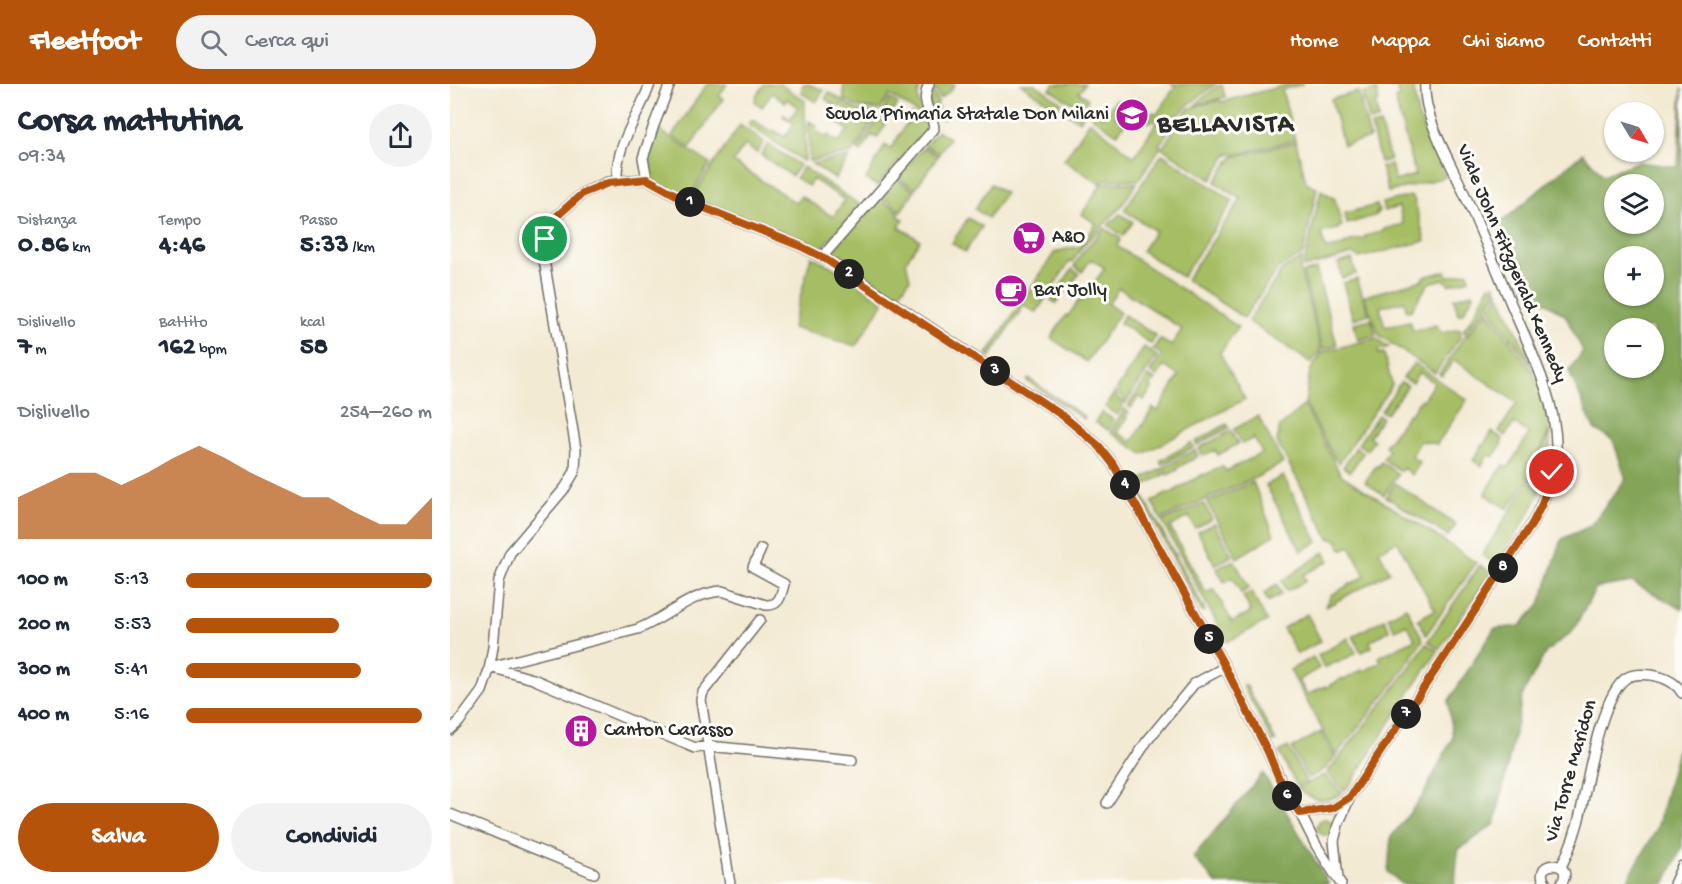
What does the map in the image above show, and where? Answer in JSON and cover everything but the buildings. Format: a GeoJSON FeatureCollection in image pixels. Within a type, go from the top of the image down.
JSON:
{"type":"FeatureCollection","features":[{"type":"Feature","properties":{"kind":"street"},"geometry":{"type":"LineString","coordinates":[[617,182],[616,168],[620,150],[650,84]]}},
{"type":"Feature","properties":{"kind":"street"},"geometry":{"type":"LineString","coordinates":[[647,179],[643,158],[670,84]]}},
{"type":"Feature","properties":{"kind":"street"},"geometry":{"type":"LineString","coordinates":[[822,257],[934,129],[924,101],[928,84]]}},
{"type":"Feature","properties":{"kind":"street","name":"Viale John Fitzgerald Kennedy"},"geometry":{"type":"LineString","coordinates":[[1340,882],[1334,841],[1350,797],[1532,524],[1542,504],[1556,452],[1555,431],[1545,384],[1485,238],[1434,128],[1424,95],[1425,84]]}},
{"type":"Feature","properties":{"kind":"street"},"geometry":{"type":"LineString","coordinates":[[450,730],[459,722],[482,691],[490,667],[499,581],[510,554],[565,488],[575,471],[576,449],[544,261],[545,239],[557,216],[583,193],[608,183],[647,179],[687,201],[822,257],[1063,416],[1099,446],[1119,476],[1225,667],[1268,752],[1285,793],[1300,813],[1316,845],[1340,882]]}},
{"type":"Feature","properties":{"kind":"street"},"geometry":{"type":"LineString","coordinates":[[490,667],[638,630],[701,595],[716,591],[772,605],[780,598],[784,584],[753,567],[761,549]]}},
{"type":"Feature","properties":{"kind":"street"},"geometry":{"type":"LineString","coordinates":[[730,884],[701,700],[703,692],[760,620]]}},
{"type":"Feature","properties":{"kind":"street"},"geometry":{"type":"LineString","coordinates":[[490,667],[533,679],[695,748],[708,746],[852,760]]}},
{"type":"Feature","properties":{"kind":"street"},"geometry":{"type":"LineString","coordinates":[[1107,803],[1147,741],[1194,684],[1225,667]]}},
{"type":"Feature","properties":{"kind":"street","name":"Via Torre Maridon"},"geometry":{"type":"LineString","coordinates":[[1561,867],[1582,808],[1590,762],[1607,707],[1617,688],[1629,676],[1645,674],[1664,677],[1682,693]]}},
{"type":"Feature","properties":{"kind":"street"},"geometry":{"type":"LineString","coordinates":[[1300,813],[1333,808],[1350,797]]}},
{"type":"Feature","properties":{"kind":"street"},"geometry":{"type":"LineString","coordinates":[[450,814],[594,873]]}},
{"type":"Feature","properties":{"kind":"street","name":"Via Torre Maridon"},"geometry":{"type":"LineString","coordinates":[[1546,884],[1542,877],[1545,868],[1552,865],[1561,867]]}},
{"type":"Feature","properties":{"kind":"street"},"geometry":{"type":"LineString","coordinates":[[1674,884],[1682,866]]}},
{"type":"Feature","properties":{"kind":"street","name":"Via Torre Maridon"},"geometry":{"type":"LineString","coordinates":[[1561,867],[1564,874],[1561,884]]}},
{"type":"Feature","properties":{"kind":"green space"},"geometry":{"type":"Polygon","coordinates":[[[707,84],[727,84],[719,96],[723,99],[690,148],[672,136],[707,84]]]}},
{"type":"Feature","properties":{"kind":"green space"},"geometry":{"type":"Polygon","coordinates":[[[764,84],[780,84],[805,101],[805,159],[803,161],[749,125],[749,122],[753,120],[785,137],[794,124],[783,116],[790,119],[798,107],[787,99],[785,102],[772,93],[762,107],[755,102],[764,84]]]}},
{"type":"Feature","properties":{"kind":"green space"},"geometry":{"type":"Polygon","coordinates":[[[803,84],[824,90],[816,102],[801,93],[803,84]]]}},
{"type":"Feature","properties":{"kind":"green space"},"geometry":{"type":"Polygon","coordinates":[[[843,84],[922,84],[918,94],[919,103],[928,120],[890,95],[880,110],[858,107],[844,99],[843,84]]]}},
{"type":"Feature","properties":{"kind":"green space"},"geometry":{"type":"Polygon","coordinates":[[[933,84],[955,84],[940,99],[933,84]]]}},
{"type":"Feature","properties":{"kind":"green space"},"geometry":{"type":"Polygon","coordinates":[[[1021,84],[1035,84],[1061,102],[1057,108],[1021,84]]]}},
{"type":"Feature","properties":{"kind":"green space"},"geometry":{"type":"Polygon","coordinates":[[[1054,84],[1085,84],[1079,92],[1088,99],[1082,110],[1050,89],[1054,84]]]}},
{"type":"Feature","properties":{"kind":"green space"},"geometry":{"type":"Polygon","coordinates":[[[1171,84],[1216,84],[1180,114],[1147,121],[1153,112],[1157,114],[1175,87],[1171,84]]]}},
{"type":"Feature","properties":{"kind":"green space"},"geometry":{"type":"Polygon","coordinates":[[[1290,84],[1303,84],[1282,90],[1295,140],[1234,155],[1228,154],[1211,180],[1162,148],[1188,109],[1290,84]]]}},
{"type":"Feature","properties":{"kind":"green space"},"geometry":{"type":"Polygon","coordinates":[[[1396,84],[1413,84],[1418,116],[1445,177],[1388,192],[1381,167],[1391,164],[1395,181],[1415,175],[1395,99],[1399,97],[1396,84]]]}},
{"type":"Feature","properties":{"kind":"green space"},"geometry":{"type":"Polygon","coordinates":[[[1222,85],[1225,97],[1195,105],[1218,86],[1222,85]]]}},
{"type":"Feature","properties":{"kind":"green space"},"geometry":{"type":"Polygon","coordinates":[[[931,86],[938,103],[936,105],[945,119],[936,118],[931,110],[929,99],[931,86]]]}},
{"type":"Feature","properties":{"kind":"green space"},"geometry":{"type":"Polygon","coordinates":[[[1682,88],[1682,609],[1632,582],[1596,588],[1573,631],[1546,652],[1523,694],[1495,824],[1458,850],[1455,884],[1402,884],[1388,872],[1391,837],[1422,797],[1453,737],[1448,702],[1494,629],[1520,626],[1540,604],[1562,539],[1590,526],[1626,479],[1613,440],[1594,429],[1569,371],[1583,351],[1565,315],[1527,290],[1497,226],[1583,153],[1604,175],[1604,234],[1664,234],[1664,174],[1606,174],[1637,162],[1678,167],[1682,88]]]}},
{"type":"Feature","properties":{"kind":"green space"},"geometry":{"type":"Polygon","coordinates":[[[1376,90],[1379,102],[1375,103],[1379,119],[1370,122],[1362,94],[1376,90]]]}},
{"type":"Feature","properties":{"kind":"green space"},"geometry":{"type":"Polygon","coordinates":[[[829,92],[857,110],[878,113],[852,153],[809,161],[809,121],[817,126],[815,130],[826,138],[828,135],[838,143],[848,130],[836,122],[843,124],[851,112],[825,99],[829,92]]]}},
{"type":"Feature","properties":{"kind":"green space"},"geometry":{"type":"Polygon","coordinates":[[[1358,92],[1370,138],[1343,145],[1331,99],[1358,92]]]}},
{"type":"Feature","properties":{"kind":"green space"},"geometry":{"type":"Polygon","coordinates":[[[890,99],[898,104],[887,120],[880,116],[890,99]]]}},
{"type":"Feature","properties":{"kind":"green space"},"geometry":{"type":"Polygon","coordinates":[[[1116,100],[1119,103],[1113,115],[1121,120],[1124,116],[1128,118],[1117,134],[1091,116],[1094,112],[1103,117],[1116,100]]]}},
{"type":"Feature","properties":{"kind":"green space"},"geometry":{"type":"Polygon","coordinates":[[[1064,103],[1083,116],[1080,121],[1061,109],[1064,103]]]}},
{"type":"Feature","properties":{"kind":"green space"},"geometry":{"type":"Polygon","coordinates":[[[912,114],[929,128],[877,186],[866,179],[885,145],[891,149],[912,114]]]}},
{"type":"Feature","properties":{"kind":"green space"},"geometry":{"type":"Polygon","coordinates":[[[1178,117],[1138,180],[1103,180],[1100,184],[1064,160],[1090,121],[1134,157],[1157,122],[1178,117]]]}},
{"type":"Feature","properties":{"kind":"green space"},"geometry":{"type":"Polygon","coordinates":[[[878,119],[885,123],[885,126],[877,138],[872,135],[861,152],[857,149],[878,119]]]}},
{"type":"Feature","properties":{"kind":"green space"},"geometry":{"type":"Polygon","coordinates":[[[1380,124],[1390,160],[1380,162],[1371,126],[1380,124]]]}},
{"type":"Feature","properties":{"kind":"green space"},"geometry":{"type":"Polygon","coordinates":[[[740,125],[764,142],[757,153],[745,145],[733,162],[796,203],[801,196],[833,217],[845,200],[813,179],[808,186],[796,178],[803,167],[860,205],[823,247],[691,198],[740,125]]]}},
{"type":"Feature","properties":{"kind":"green space"},"geometry":{"type":"Polygon","coordinates":[[[658,129],[710,164],[689,197],[661,187],[651,175],[649,160],[658,129]]]}},
{"type":"Feature","properties":{"kind":"green space"},"geometry":{"type":"Polygon","coordinates":[[[938,131],[949,138],[939,154],[925,145],[938,131]]]}},
{"type":"Feature","properties":{"kind":"green space"},"geometry":{"type":"Polygon","coordinates":[[[1296,142],[1306,182],[1317,188],[1303,254],[1278,268],[1244,318],[1186,280],[1241,199],[1215,182],[1229,161],[1233,157],[1296,142]]]}},
{"type":"Feature","properties":{"kind":"green space"},"geometry":{"type":"Polygon","coordinates":[[[768,144],[799,165],[792,176],[761,155],[768,144]]]}},
{"type":"Feature","properties":{"kind":"green space"},"geometry":{"type":"Polygon","coordinates":[[[924,147],[938,156],[915,189],[897,177],[924,147]]]}},
{"type":"Feature","properties":{"kind":"green space"},"geometry":{"type":"Polygon","coordinates":[[[1162,154],[1233,201],[1182,277],[1142,251],[1155,231],[1124,210],[1162,154]]]}},
{"type":"Feature","properties":{"kind":"green space"},"geometry":{"type":"Polygon","coordinates":[[[849,157],[835,179],[812,164],[849,157]]]}},
{"type":"Feature","properties":{"kind":"green space"},"geometry":{"type":"Polygon","coordinates":[[[896,179],[914,191],[901,211],[881,195],[896,179]]]}},
{"type":"Feature","properties":{"kind":"green space"},"geometry":{"type":"Polygon","coordinates":[[[1102,183],[1137,183],[1120,208],[1083,246],[1072,262],[1070,261],[1036,313],[1024,305],[990,357],[987,354],[1055,252],[1081,246],[1096,224],[1082,214],[1102,183]]]}},
{"type":"Feature","properties":{"kind":"green space"},"geometry":{"type":"Polygon","coordinates":[[[991,184],[1005,193],[988,218],[975,209],[991,184]]]}},
{"type":"Feature","properties":{"kind":"green space"},"geometry":{"type":"Polygon","coordinates":[[[1321,190],[1335,199],[1342,226],[1321,233],[1326,250],[1403,224],[1399,207],[1384,211],[1382,203],[1410,196],[1414,199],[1425,241],[1359,258],[1353,254],[1303,268],[1321,190]]]}},
{"type":"Feature","properties":{"kind":"green space"},"geometry":{"type":"Polygon","coordinates":[[[879,197],[900,213],[898,216],[904,219],[899,227],[920,240],[906,261],[910,279],[898,296],[835,254],[833,250],[879,197]]]}},
{"type":"Feature","properties":{"kind":"green space"},"geometry":{"type":"Polygon","coordinates":[[[1377,205],[1379,212],[1376,213],[1377,215],[1347,224],[1345,213],[1377,205]]]}},
{"type":"Feature","properties":{"kind":"green space"},"geometry":{"type":"Polygon","coordinates":[[[1120,214],[1133,222],[1123,236],[1108,225],[1120,214]]]}},
{"type":"Feature","properties":{"kind":"green space"},"geometry":{"type":"Polygon","coordinates":[[[968,218],[982,227],[965,252],[952,243],[968,218]]]}},
{"type":"Feature","properties":{"kind":"green space"},"geometry":{"type":"Polygon","coordinates":[[[1104,228],[1121,239],[1117,246],[1238,327],[1220,353],[1245,399],[1143,454],[1110,432],[1125,409],[1129,412],[1125,417],[1127,418],[1117,432],[1132,442],[1153,408],[1158,411],[1179,376],[1164,366],[1157,377],[1150,372],[1162,355],[1153,349],[1160,339],[1171,346],[1182,329],[1119,288],[1108,304],[1120,313],[1087,362],[1051,338],[1066,315],[1068,316],[1079,300],[1081,301],[1105,268],[1091,259],[1082,272],[1074,266],[1104,228]]]}},
{"type":"Feature","properties":{"kind":"green space"},"geometry":{"type":"Polygon","coordinates":[[[811,256],[832,267],[884,302],[856,346],[792,328],[811,256]]]}},
{"type":"Feature","properties":{"kind":"green space"},"geometry":{"type":"Polygon","coordinates":[[[1302,258],[1300,269],[1321,349],[1311,363],[1248,321],[1282,270],[1302,258]]]}},
{"type":"Feature","properties":{"kind":"green space"},"geometry":{"type":"Polygon","coordinates":[[[1352,259],[1356,274],[1342,278],[1338,263],[1352,259]]]}},
{"type":"Feature","properties":{"kind":"green space"},"geometry":{"type":"Polygon","coordinates":[[[1072,269],[1079,274],[1056,303],[1051,300],[1072,269]]]}},
{"type":"Feature","properties":{"kind":"green space"},"geometry":{"type":"Polygon","coordinates":[[[1316,269],[1337,345],[1323,349],[1303,273],[1316,269]]]}},
{"type":"Feature","properties":{"kind":"green space"},"geometry":{"type":"Polygon","coordinates":[[[1446,271],[1448,277],[1468,272],[1469,279],[1449,285],[1444,279],[1429,283],[1411,310],[1407,311],[1404,301],[1380,307],[1385,327],[1410,321],[1413,331],[1437,325],[1442,333],[1460,329],[1461,336],[1435,373],[1379,335],[1364,296],[1423,280],[1423,277],[1446,271]]]}},
{"type":"Feature","properties":{"kind":"green space"},"geometry":{"type":"Polygon","coordinates":[[[1357,279],[1369,314],[1353,319],[1343,283],[1357,279]]]}},
{"type":"Feature","properties":{"kind":"green space"},"geometry":{"type":"Polygon","coordinates":[[[1490,285],[1495,295],[1466,334],[1463,330],[1473,317],[1490,285]]]}},
{"type":"Feature","properties":{"kind":"green space"},"geometry":{"type":"Polygon","coordinates":[[[1493,285],[1535,370],[1489,308],[1498,296],[1493,285]]]}},
{"type":"Feature","properties":{"kind":"green space"},"geometry":{"type":"Polygon","coordinates":[[[1473,293],[1463,313],[1458,314],[1454,298],[1473,293]]]}},
{"type":"Feature","properties":{"kind":"green space"},"geometry":{"type":"Polygon","coordinates":[[[1487,310],[1533,372],[1543,396],[1549,430],[1530,476],[1507,509],[1485,494],[1503,465],[1508,468],[1529,434],[1514,423],[1505,436],[1499,431],[1517,403],[1454,360],[1442,376],[1439,374],[1464,337],[1487,310]]]}},
{"type":"Feature","properties":{"kind":"green space"},"geometry":{"type":"Polygon","coordinates":[[[1124,315],[1156,336],[1151,344],[1120,323],[1124,315]]]}},
{"type":"Feature","properties":{"kind":"green space"},"geometry":{"type":"Polygon","coordinates":[[[1371,319],[1376,335],[1358,340],[1354,323],[1371,319]]]}},
{"type":"Feature","properties":{"kind":"green space"},"geometry":{"type":"Polygon","coordinates":[[[1376,338],[1389,347],[1378,350],[1379,354],[1384,353],[1392,385],[1339,463],[1305,403],[1310,371],[1322,352],[1376,338]]]}},
{"type":"Feature","properties":{"kind":"green space"},"geometry":{"type":"Polygon","coordinates":[[[1144,347],[1157,356],[1125,404],[1117,389],[1144,347]]]}},
{"type":"Feature","properties":{"kind":"green space"},"geometry":{"type":"Polygon","coordinates":[[[1414,363],[1467,400],[1437,444],[1421,441],[1411,456],[1420,463],[1412,475],[1403,468],[1401,471],[1383,459],[1389,450],[1385,446],[1434,383],[1419,372],[1412,383],[1403,378],[1414,363]]]}},
{"type":"Feature","properties":{"kind":"green space"},"geometry":{"type":"Polygon","coordinates":[[[1148,376],[1155,380],[1150,386],[1152,388],[1144,400],[1139,396],[1131,408],[1128,406],[1148,376]]]}},
{"type":"Feature","properties":{"kind":"green space"},"geometry":{"type":"Polygon","coordinates":[[[1029,379],[1085,417],[1084,419],[1027,381],[1029,379]]]}},
{"type":"Feature","properties":{"kind":"green space"},"geometry":{"type":"Polygon","coordinates":[[[1401,382],[1408,386],[1386,414],[1381,411],[1401,382]]]}},
{"type":"Feature","properties":{"kind":"green space"},"geometry":{"type":"Polygon","coordinates":[[[1115,392],[1123,407],[1117,415],[1105,407],[1115,392]]]}},
{"type":"Feature","properties":{"kind":"green space"},"geometry":{"type":"Polygon","coordinates":[[[1304,405],[1341,475],[1476,563],[1426,635],[1418,619],[1435,610],[1397,541],[1379,551],[1390,572],[1326,607],[1331,595],[1365,576],[1350,546],[1342,550],[1337,540],[1329,538],[1277,442],[1279,428],[1304,405]]]}},
{"type":"Feature","properties":{"kind":"green space"},"geometry":{"type":"Polygon","coordinates":[[[1102,412],[1114,420],[1108,430],[1095,422],[1102,412]]]}},
{"type":"Feature","properties":{"kind":"green space"},"geometry":{"type":"Polygon","coordinates":[[[1378,415],[1382,418],[1369,437],[1374,440],[1367,450],[1358,444],[1378,415]]]}},
{"type":"Feature","properties":{"kind":"green space"},"geometry":{"type":"Polygon","coordinates":[[[1258,416],[1283,463],[1255,478],[1161,519],[1152,502],[1203,474],[1222,466],[1226,471],[1262,453],[1254,438],[1242,444],[1234,429],[1258,416]]]}},
{"type":"Feature","properties":{"kind":"green space"},"geometry":{"type":"Polygon","coordinates":[[[1227,424],[1229,428],[1197,445],[1195,442],[1227,424]]]}},
{"type":"Feature","properties":{"kind":"green space"},"geometry":{"type":"Polygon","coordinates":[[[1231,431],[1238,444],[1218,455],[1215,450],[1203,456],[1199,448],[1231,431]]]}},
{"type":"Feature","properties":{"kind":"green space"},"geometry":{"type":"Polygon","coordinates":[[[1550,431],[1547,469],[1536,501],[1497,562],[1493,562],[1483,553],[1532,477],[1550,431]]]}},
{"type":"Feature","properties":{"kind":"green space"},"geometry":{"type":"Polygon","coordinates":[[[1492,432],[1503,439],[1502,444],[1493,457],[1489,454],[1481,466],[1473,460],[1492,432]]]}},
{"type":"Feature","properties":{"kind":"green space"},"geometry":{"type":"Polygon","coordinates":[[[1191,443],[1194,447],[1162,465],[1160,461],[1191,443]]]}},
{"type":"Feature","properties":{"kind":"green space"},"geometry":{"type":"Polygon","coordinates":[[[1356,447],[1363,453],[1350,472],[1343,467],[1356,447]]]}},
{"type":"Feature","properties":{"kind":"green space"},"geometry":{"type":"Polygon","coordinates":[[[1195,450],[1198,456],[1167,475],[1163,468],[1195,450]]]}},
{"type":"Feature","properties":{"kind":"green space"},"geometry":{"type":"Polygon","coordinates":[[[1381,462],[1398,474],[1384,495],[1365,482],[1381,462]]]}},
{"type":"Feature","properties":{"kind":"green space"},"geometry":{"type":"Polygon","coordinates":[[[1161,469],[1164,475],[1143,486],[1140,480],[1161,469]]]}},
{"type":"Feature","properties":{"kind":"green space"},"geometry":{"type":"Polygon","coordinates":[[[1283,476],[1318,542],[1301,551],[1266,485],[1283,476]]]}},
{"type":"Feature","properties":{"kind":"green space"},"geometry":{"type":"Polygon","coordinates":[[[1135,481],[1205,611],[1202,612],[1133,482],[1135,481]]]}},
{"type":"Feature","properties":{"kind":"green space"},"geometry":{"type":"Polygon","coordinates":[[[1253,482],[1274,535],[1237,558],[1207,502],[1253,482]]]}},
{"type":"Feature","properties":{"kind":"green space"},"geometry":{"type":"Polygon","coordinates":[[[1395,483],[1456,525],[1448,536],[1386,497],[1395,483]]]}},
{"type":"Feature","properties":{"kind":"green space"},"geometry":{"type":"Polygon","coordinates":[[[1204,504],[1212,519],[1195,528],[1189,516],[1170,527],[1206,593],[1214,589],[1232,622],[1251,612],[1243,596],[1251,592],[1267,621],[1227,642],[1162,521],[1204,504]]]}},
{"type":"Feature","properties":{"kind":"green space"},"geometry":{"type":"Polygon","coordinates":[[[1214,523],[1232,556],[1215,565],[1198,532],[1214,523]]]}},
{"type":"Feature","properties":{"kind":"green space"},"geometry":{"type":"Polygon","coordinates":[[[1324,552],[1329,561],[1303,575],[1306,581],[1287,591],[1282,581],[1324,552]]]}},
{"type":"Feature","properties":{"kind":"green space"},"geometry":{"type":"Polygon","coordinates":[[[1234,560],[1249,588],[1241,593],[1233,578],[1224,582],[1217,569],[1234,560]]]}},
{"type":"Feature","properties":{"kind":"green space"},"geometry":{"type":"Polygon","coordinates":[[[1480,565],[1491,573],[1439,649],[1428,641],[1480,565]]]}},
{"type":"Feature","properties":{"kind":"green space"},"geometry":{"type":"Polygon","coordinates":[[[1277,584],[1282,594],[1268,602],[1264,594],[1277,584]]]}},
{"type":"Feature","properties":{"kind":"green space"},"geometry":{"type":"Polygon","coordinates":[[[1406,607],[1423,640],[1396,680],[1336,755],[1290,670],[1313,657],[1319,668],[1299,680],[1307,695],[1362,670],[1363,672],[1381,662],[1379,657],[1415,639],[1407,624],[1395,630],[1388,617],[1406,607]]]}},
{"type":"Feature","properties":{"kind":"green space"},"geometry":{"type":"Polygon","coordinates":[[[1307,614],[1321,641],[1297,654],[1283,628],[1307,614]]]}},
{"type":"Feature","properties":{"kind":"green space"},"geometry":{"type":"Polygon","coordinates":[[[1384,619],[1390,630],[1370,641],[1372,647],[1361,652],[1353,636],[1384,619]]]}},
{"type":"Feature","properties":{"kind":"green space"},"geometry":{"type":"Polygon","coordinates":[[[1348,638],[1356,653],[1324,668],[1318,655],[1348,638]]]}},
{"type":"Feature","properties":{"kind":"green space"},"geometry":{"type":"Polygon","coordinates":[[[1426,644],[1438,651],[1344,791],[1327,773],[1426,644]]]}},
{"type":"Feature","properties":{"kind":"green space"},"geometry":{"type":"Polygon","coordinates":[[[1246,685],[1276,741],[1273,742],[1243,686],[1246,685]]]}},
{"type":"Feature","properties":{"kind":"green space"},"geometry":{"type":"Polygon","coordinates":[[[1682,731],[1682,847],[1665,884],[1625,884],[1657,829],[1682,731]]]}},
{"type":"Feature","properties":{"kind":"green space"},"geometry":{"type":"Polygon","coordinates":[[[1321,732],[1335,757],[1325,769],[1308,778],[1292,748],[1321,732]]]}},
{"type":"Feature","properties":{"kind":"green space"},"geometry":{"type":"Polygon","coordinates":[[[1288,747],[1306,781],[1297,786],[1279,752],[1288,747]]]}},
{"type":"Feature","properties":{"kind":"green space"},"geometry":{"type":"Polygon","coordinates":[[[1263,773],[1329,884],[1217,884],[1193,857],[1263,773]]]}},
{"type":"Feature","properties":{"kind":"green space"},"geometry":{"type":"Polygon","coordinates":[[[1324,775],[1341,794],[1330,799],[1319,800],[1308,796],[1298,788],[1324,775]]]}},
{"type":"Feature","properties":{"kind":"green space"},"geometry":{"type":"Polygon","coordinates":[[[1325,819],[1331,821],[1333,827],[1331,833],[1325,835],[1319,833],[1317,827],[1319,821],[1325,819]]]}},
{"type":"Feature","properties":{"kind":"place","name":"Scuola Primaria Statale Don Milani"},"geometry":{"type":"Point","coordinates":[1132,115]}},
{"type":"Feature","properties":{"kind":"place","name":"A&O"},"geometry":{"type":"Point","coordinates":[1029,238]}},
{"type":"Feature","properties":{"kind":"place","name":"Bar Jolly"},"geometry":{"type":"Point","coordinates":[1011,291]}},
{"type":"Feature","properties":{"kind":"place","name":"Canton Carasso"},"geometry":{"type":"Point","coordinates":[581,731]}},
{"type":"Feature","properties":{"kind":"district","name":"BELLAVISTA"},"geometry":{"type":"Point","coordinates":[1226,126]}},
{"type":"Feature","properties":{"kind":"route"},"geometry":{"type":"LineString","coordinates":[[545,239],[557,216],[583,193],[608,183],[647,179],[687,201],[812,251],[1063,416],[1099,446],[1113,464],[1225,667],[1268,752],[1285,793],[1300,813],[1333,808],[1350,797],[1532,524],[1542,504],[1552,472]]}}]}
